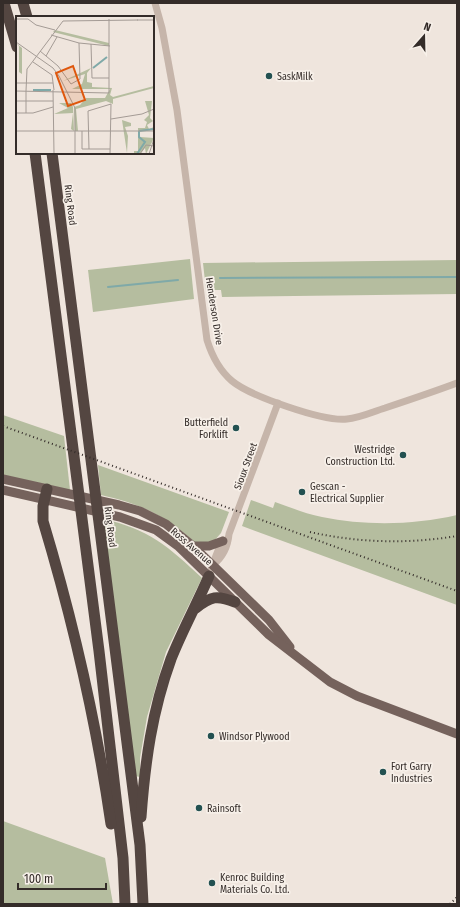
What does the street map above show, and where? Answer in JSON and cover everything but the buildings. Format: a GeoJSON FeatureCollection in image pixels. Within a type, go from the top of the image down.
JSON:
{"type":"FeatureCollection","features":[{"type":"Feature","properties":{"kind":"highway"},"geometry":{"type":"LineString","coordinates":[[4,3],[16,44]]}},
{"type":"Feature","properties":{"kind":"highway"},"geometry":{"type":"LineString","coordinates":[[23,3],[27,16]]}},
{"type":"Feature","properties":{"kind":"highway"},"geometry":{"type":"LineString","coordinates":[[35,154],[123,858],[124,904]]}},
{"type":"Feature","properties":{"kind":"highway","name":"Ring Road"},"geometry":{"type":"LineString","coordinates":[[52,154],[140,846],[143,904]]}},
{"type":"Feature","properties":{"kind":"highway"},"geometry":{"type":"LineString","coordinates":[[45,494],[43,521],[80,655],[93,717],[124,904]]}},
{"type":"Feature","properties":{"kind":"highway"},"geometry":{"type":"LineString","coordinates":[[140,846],[144,775],[151,725],[171,658],[196,608],[211,571]]}},
{"type":"Feature","properties":{"kind":"highway"},"geometry":{"type":"LineString","coordinates":[[196,608],[206,600],[213,597],[225,598],[235,602]]}},
{"type":"Feature","properties":{"kind":"main road","name":"Ross Avenue"},"geometry":{"type":"LineString","coordinates":[[3,480],[45,494],[60,503],[141,523],[168,538],[211,571],[276,628],[294,653]]}},
{"type":"Feature","properties":{"kind":"main road","name":"Ross Avenue"},"geometry":{"type":"LineString","coordinates":[[3,490],[45,494],[60,492],[140,511],[160,521],[193,546],[235,602],[269,635],[294,653],[316,672],[344,690],[457,734]]}},
{"type":"Feature","properties":{"kind":"main road"},"geometry":{"type":"LineString","coordinates":[[193,546],[209,546],[226,537]]}},
{"type":"Feature","properties":{"kind":"street","name":"Henderson Drive"},"geometry":{"type":"LineString","coordinates":[[155,3],[162,28],[177,110],[207,340],[210,350],[224,373],[233,382],[246,390],[278,403],[334,420],[347,419],[457,383]]}},
{"type":"Feature","properties":{"kind":"street","name":"Sioux Street"},"geometry":{"type":"LineString","coordinates":[[211,571],[220,559],[229,542],[226,537],[240,511],[278,403]]}},
{"type":"Feature","properties":{"kind":"green space"},"geometry":{"type":"Polygon","coordinates":[[[190,259],[194,299],[93,312],[88,270],[190,259]]]}},
{"type":"Feature","properties":{"kind":"green space"},"geometry":{"type":"Polygon","coordinates":[[[457,260],[457,294],[222,297],[221,290],[206,290],[203,263],[457,260]]]}},
{"type":"Feature","properties":{"kind":"green space"},"geometry":{"type":"Polygon","coordinates":[[[3,415],[64,436],[70,490],[3,475],[3,415]]]}},
{"type":"Feature","properties":{"kind":"green space"},"geometry":{"type":"Polygon","coordinates":[[[98,465],[229,512],[221,533],[214,541],[197,544],[153,512],[130,503],[101,495],[98,465]]]}},
{"type":"Feature","properties":{"kind":"green space"},"geometry":{"type":"Polygon","coordinates":[[[251,500],[273,508],[275,502],[316,516],[356,522],[390,523],[424,521],[457,515],[457,605],[242,526],[251,500]]]}},
{"type":"Feature","properties":{"kind":"green space"},"geometry":{"type":"Polygon","coordinates":[[[102,519],[132,528],[157,540],[179,557],[202,578],[166,652],[147,717],[140,758],[140,777],[135,776],[102,519]]]}},
{"type":"Feature","properties":{"kind":"green space"},"geometry":{"type":"Polygon","coordinates":[[[3,821],[105,858],[113,904],[3,904],[3,821]]]}},
{"type":"Feature","properties":{"kind":"waterway"},"geometry":{"type":"LineString","coordinates":[[220,278],[457,277]]}},
{"type":"Feature","properties":{"kind":"waterway"},"geometry":{"type":"LineString","coordinates":[[108,287],[178,280]]}},
{"type":"Feature","properties":{"kind":"railway"},"geometry":{"type":"LineString","coordinates":[[3,426],[457,591]]}},
{"type":"Feature","properties":{"kind":"railway"},"geometry":{"type":"LineString","coordinates":[[310,532],[328,536],[384,541],[439,539],[457,536]]}},
{"type":"Feature","properties":{"kind":"railway"},"geometry":{"type":"LineString","coordinates":[[450,904],[457,897]]}},
{"type":"Feature","properties":{"kind":"place","name":"SaskMilk"},"geometry":{"type":"Point","coordinates":[269,76]}},
{"type":"Feature","properties":{"kind":"place","name":"Butterfield Forklift"},"geometry":{"type":"Point","coordinates":[236,428]}},
{"type":"Feature","properties":{"kind":"place","name":"Westridge Construction Ltd."},"geometry":{"type":"Point","coordinates":[403,455]}},
{"type":"Feature","properties":{"kind":"place","name":"Gescan - Electrical Supplier"},"geometry":{"type":"Point","coordinates":[302,492]}},
{"type":"Feature","properties":{"kind":"place","name":"Windsor Plywood"},"geometry":{"type":"Point","coordinates":[211,736]}},
{"type":"Feature","properties":{"kind":"place","name":"Fort Garry Industries"},"geometry":{"type":"Point","coordinates":[383,772]}},
{"type":"Feature","properties":{"kind":"place","name":"Rainsoft"},"geometry":{"type":"Point","coordinates":[199,808]}},
{"type":"Feature","properties":{"kind":"place","name":"Kenroc Building Materials Co. Ltd."},"geometry":{"type":"Point","coordinates":[212,883]}}]}
